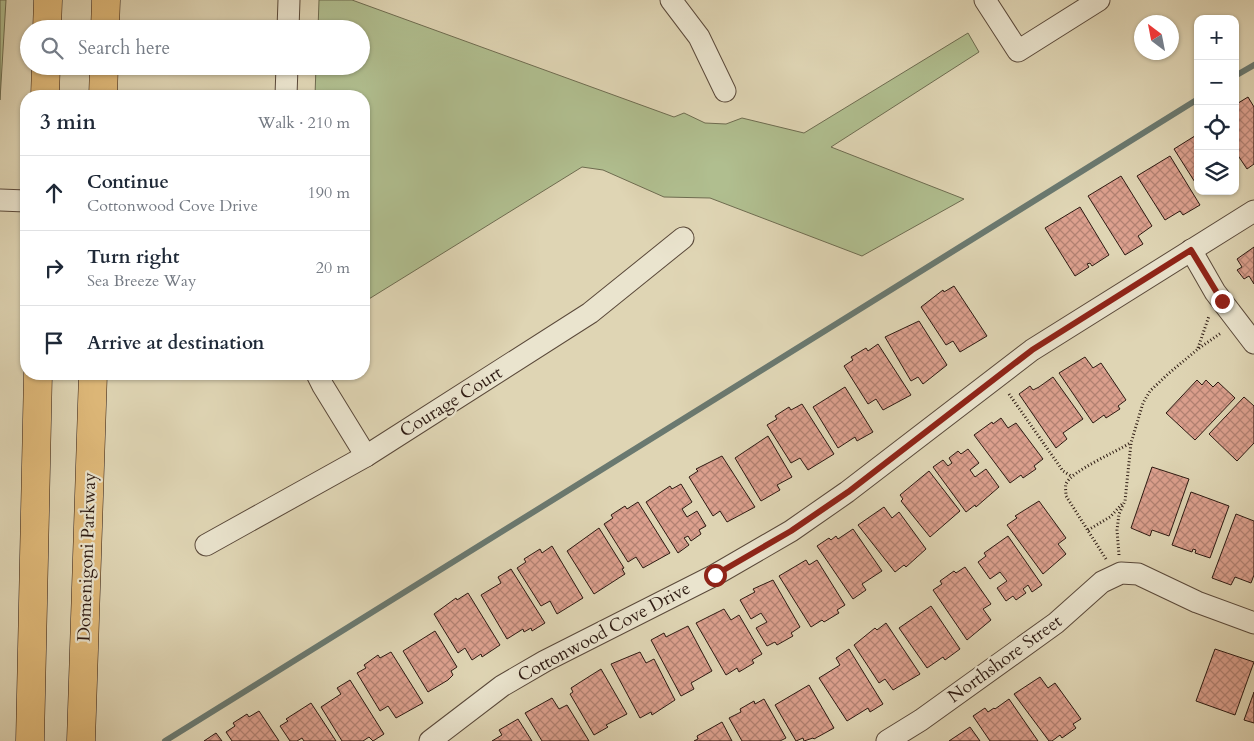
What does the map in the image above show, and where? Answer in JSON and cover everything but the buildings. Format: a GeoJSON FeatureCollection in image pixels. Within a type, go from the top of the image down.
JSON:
{"type":"FeatureCollection","features":[{"type":"Feature","properties":{"kind":"main road"},"geometry":{"type":"LineString","coordinates":[[47,20],[48,0]]}},
{"type":"Feature","properties":{"kind":"main road"},"geometry":{"type":"LineString","coordinates":[[105,20],[106,0]]}},
{"type":"Feature","properties":{"kind":"main road"},"geometry":{"type":"LineString","coordinates":[[45,90],[46,75]]}},
{"type":"Feature","properties":{"kind":"main road"},"geometry":{"type":"LineString","coordinates":[[103,90],[104,75]]}},
{"type":"Feature","properties":{"kind":"main road"},"geometry":{"type":"LineString","coordinates":[[30,741],[38,380]]}},
{"type":"Feature","properties":{"kind":"main road","name":"Domenigoni Parkway"},"geometry":{"type":"LineString","coordinates":[[81,741],[93,380]]}},
{"type":"Feature","properties":{"kind":"street"},"geometry":{"type":"LineString","coordinates":[[288,20],[289,0]]}},
{"type":"Feature","properties":{"kind":"street"},"geometry":{"type":"LineString","coordinates":[[671,0],[699,37],[725,91]]}},
{"type":"Feature","properties":{"kind":"street"},"geometry":{"type":"LineString","coordinates":[[985,0],[1018,51],[1099,0]]}},
{"type":"Feature","properties":{"kind":"street"},"geometry":{"type":"LineString","coordinates":[[286,90],[287,75]]}},
{"type":"Feature","properties":{"kind":"street"},"geometry":{"type":"LineString","coordinates":[[0,200],[20,201]]}},
{"type":"Feature","properties":{"kind":"street","name":"Cottonwood Cove Drive"},"geometry":{"type":"LineString","coordinates":[[430,741],[511,681],[715,575],[791,531],[848,492],[1032,350],[1254,211]]}},
{"type":"Feature","properties":{"kind":"street","name":"Courage Court"},"geometry":{"type":"LineString","coordinates":[[206,545],[366,456],[590,313],[683,238]]}},
{"type":"Feature","properties":{"kind":"street"},"geometry":{"type":"LineString","coordinates":[[1191,250],[1222,301],[1254,343]]}},
{"type":"Feature","properties":{"kind":"street"},"geometry":{"type":"LineString","coordinates":[[320,380],[366,456]]}},
{"type":"Feature","properties":{"kind":"street"},"geometry":{"type":"LineString","coordinates":[[1118,574],[1138,574],[1196,602],[1254,623]]}},
{"type":"Feature","properties":{"kind":"street","name":"Northshore Street"},"geometry":{"type":"LineString","coordinates":[[887,741],[921,720],[1056,623],[1102,582],[1118,574]]}},
{"type":"Feature","properties":{"kind":"path"},"geometry":{"type":"LineString","coordinates":[[1198,349],[1209,317],[1222,301]]}},
{"type":"Feature","properties":{"kind":"path"},"geometry":{"type":"LineString","coordinates":[[1118,574],[1117,530],[1119,514],[1125,501],[1131,443],[1143,403],[1150,390],[1198,349],[1238,323]]}},
{"type":"Feature","properties":{"kind":"path"},"geometry":{"type":"LineString","coordinates":[[997,377],[1063,471],[1071,476]]}},
{"type":"Feature","properties":{"kind":"path"},"geometry":{"type":"LineString","coordinates":[[1118,574],[1066,496],[1066,485],[1071,476],[1115,454],[1131,443]]}},
{"type":"Feature","properties":{"kind":"path"},"geometry":{"type":"LineString","coordinates":[[1088,530],[1110,517],[1125,501]]}},
{"type":"Feature","properties":{"kind":"green space"},"geometry":{"type":"Polygon","coordinates":[[[0,0],[6,0],[0,100],[0,0]]]}},
{"type":"Feature","properties":{"kind":"green space"},"geometry":{"type":"Polygon","coordinates":[[[319,0],[352,0],[674,117],[684,113],[705,123],[726,124],[742,118],[804,133],[968,33],[979,52],[831,147],[964,199],[862,256],[710,198],[664,197],[603,170],[582,167],[370,298],[370,90],[315,90],[316,75],[370,75],[370,20],[318,20],[319,0]]]}},
{"type":"Feature","properties":{"kind":"waterway"},"geometry":{"type":"LineString","coordinates":[[1239,74],[1254,65]]}},
{"type":"Feature","properties":{"kind":"waterway"},"geometry":{"type":"LineString","coordinates":[[165,741],[1194,101]]}},
{"type":"Feature","properties":{"kind":"route"},"geometry":{"type":"LineString","coordinates":[[715,575],[791,531],[848,492],[1032,350],[1191,250],[1222,301]]}}]}
